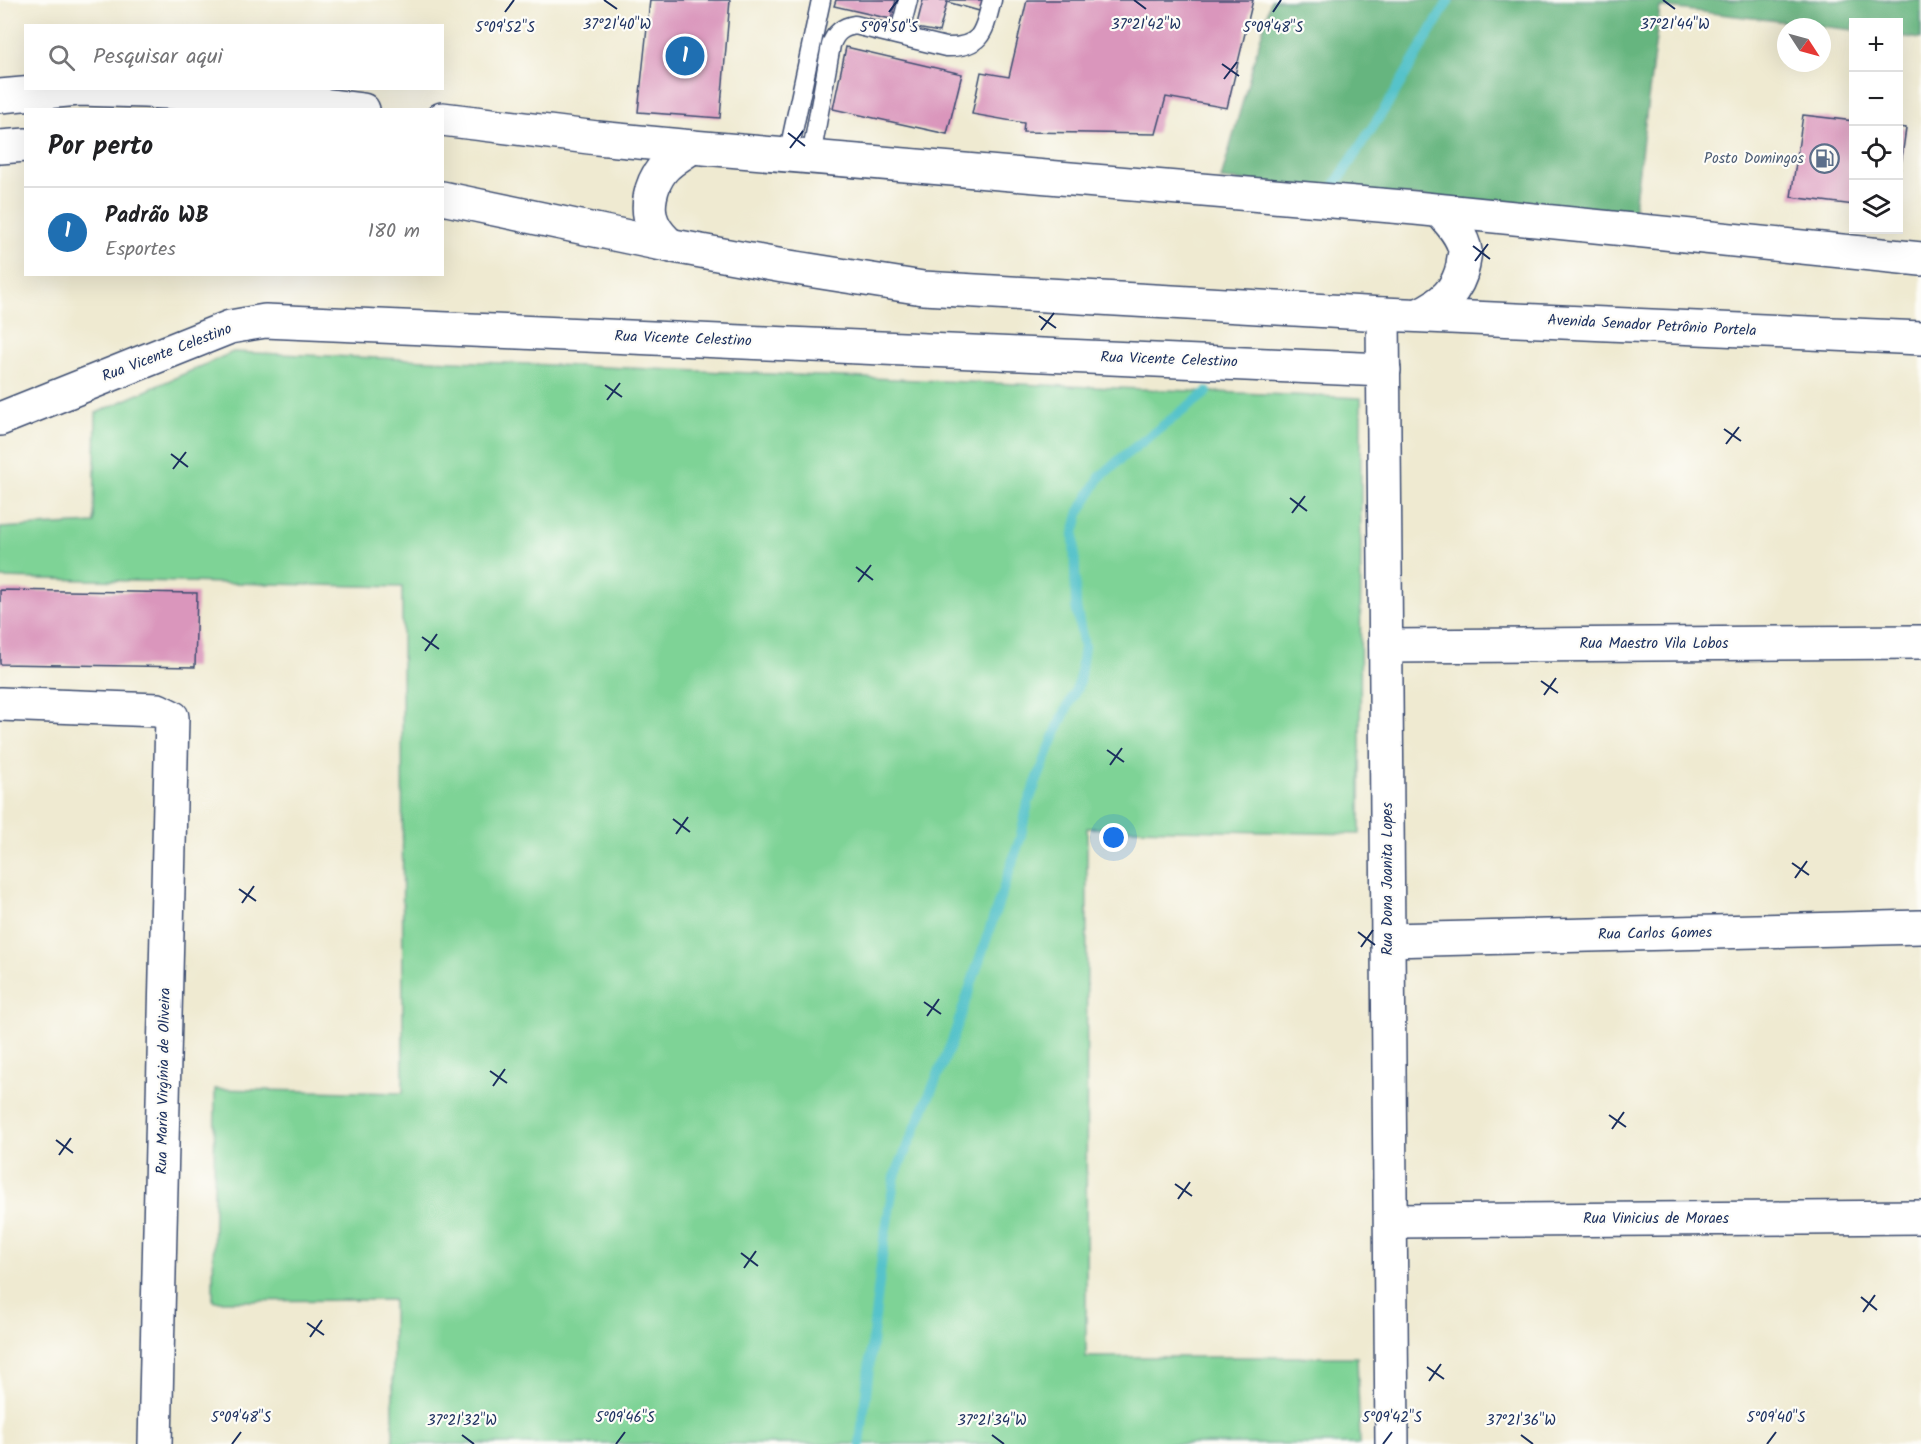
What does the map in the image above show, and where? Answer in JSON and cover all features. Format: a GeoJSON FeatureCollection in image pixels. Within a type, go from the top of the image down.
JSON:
{"type":"FeatureCollection","features":[{"type":"Feature","properties":{"kind":"street"},"geometry":{"type":"LineString","coordinates":[[0,96],[69,90]]}},
{"type":"Feature","properties":{"kind":"street"},"geometry":{"type":"LineString","coordinates":[[112,90],[251,96],[347,108]]}},
{"type":"Feature","properties":{"kind":"street"},"geometry":{"type":"LineString","coordinates":[[444,119],[692,147],[1428,210],[1921,259]]}},
{"type":"Feature","properties":{"kind":"street"},"geometry":{"type":"LineString","coordinates":[[0,147],[24,145]]}},
{"type":"Feature","properties":{"kind":"street"},"geometry":{"type":"LineString","coordinates":[[671,246],[660,236],[652,223],[650,201],[653,184],[662,169],[692,147]]}},
{"type":"Feature","properties":{"kind":"street"},"geometry":{"type":"LineString","coordinates":[[444,198],[671,246],[923,288],[1383,314]]}},
{"type":"Feature","properties":{"kind":"street"},"geometry":{"type":"LineString","coordinates":[[1419,315],[1438,306],[1450,295],[1461,275],[1465,251],[1460,237],[1428,210]]}},
{"type":"Feature","properties":{"kind":"street","name":"Avenida Senador Petrônio Portela"},"geometry":{"type":"LineString","coordinates":[[1383,314],[1921,338]]}},
{"type":"Feature","properties":{"kind":"street","name":"Rua Dona Joanita Lopes"},"geometry":{"type":"LineString","coordinates":[[1383,314],[1392,1444]]}},
{"type":"Feature","properties":{"kind":"street","name":"Rua Vicente Celestino"},"geometry":{"type":"LineString","coordinates":[[0,419],[230,327],[265,321],[1384,370]]}},
{"type":"Feature","properties":{"kind":"street","name":"Rua Maestro Vila Lobos"},"geometry":{"type":"LineString","coordinates":[[1386,646],[1921,642]]}},
{"type":"Feature","properties":{"kind":"street","name":"Rua Maria Virgínia de Oliveira"},"geometry":{"type":"LineString","coordinates":[[0,704],[158,710],[172,717],[156,1444]]}},
{"type":"Feature","properties":{"kind":"street","name":"Rua Carlos Gomes"},"geometry":{"type":"LineString","coordinates":[[1388,940],[1921,927]]}},
{"type":"Feature","properties":{"kind":"street","name":"Rua Vinicius de Moraes"},"geometry":{"type":"LineString","coordinates":[[1391,1221],[1921,1217]]}},
{"type":"Feature","properties":{"kind":"lane"},"geometry":{"type":"LineString","coordinates":[[799,156],[821,0]]}},
{"type":"Feature","properties":{"kind":"lane"},"geometry":{"type":"LineString","coordinates":[[899,35],[908,0]]}},
{"type":"Feature","properties":{"kind":"lane"},"geometry":{"type":"LineString","coordinates":[[799,156],[834,37],[847,26],[855,25],[946,47],[968,45],[976,41],[984,29],[992,0]]}},
{"type":"Feature","properties":{"kind":"green space"},"geometry":{"type":"Polygon","coordinates":[[[1271,0],[1921,0],[1921,39],[1903,37],[1903,18],[1849,18],[1849,30],[1831,27],[1831,18],[1777,18],[1777,21],[1660,7],[1633,216],[1221,179],[1271,0]]]}},
{"type":"Feature","properties":{"kind":"green space"},"geometry":{"type":"Polygon","coordinates":[[[233,352],[1361,398],[1360,834],[1087,828],[1086,1357],[1357,1357],[1360,1444],[393,1444],[393,1300],[213,1301],[215,1089],[403,1093],[402,587],[0,578],[0,528],[94,523],[96,413],[233,352]]]}},
{"type":"Feature","properties":{"kind":"building"},"geometry":{"type":"Polygon","coordinates":[[[650,0],[730,0],[720,118],[638,112],[650,0]]]}},
{"type":"Feature","properties":{"kind":"building"},"geometry":{"type":"Polygon","coordinates":[[[836,0],[896,0],[891,19],[834,6],[836,0]]]}},
{"type":"Feature","properties":{"kind":"building"},"geometry":{"type":"Polygon","coordinates":[[[923,0],[986,0],[983,12],[947,2],[939,32],[916,28],[923,0]]]}},
{"type":"Feature","properties":{"kind":"building"},"geometry":{"type":"Polygon","coordinates":[[[1027,0],[1253,0],[1227,108],[1166,97],[1156,134],[1023,132],[1024,123],[972,114],[981,72],[1009,77],[1027,0]]]}},
{"type":"Feature","properties":{"kind":"building"},"geometry":{"type":"Polygon","coordinates":[[[846,47],[962,74],[947,134],[833,109],[846,47]]]}},
{"type":"Feature","properties":{"kind":"building","name":"Posto Domingos"},"geometry":{"type":"Polygon","coordinates":[[[1803,115],[1849,120],[1849,204],[1791,197],[1803,115]]]}},
{"type":"Feature","properties":{"kind":"building"},"geometry":{"type":"Polygon","coordinates":[[[1903,128],[1906,128],[1903,150],[1903,128]]]}},
{"type":"Feature","properties":{"kind":"building"},"geometry":{"type":"Polygon","coordinates":[[[0,590],[197,593],[195,667],[0,664],[0,590]]]}},
{"type":"Feature","properties":{"kind":"waterway"},"geometry":{"type":"LineString","coordinates":[[1333,188],[1391,99],[1449,0]]}},
{"type":"Feature","properties":{"kind":"waterway"},"geometry":{"type":"LineString","coordinates":[[860,1444],[884,1240],[895,1176],[951,1044],[1020,839],[1028,803],[1058,727],[1079,683],[1084,646],[1076,607],[1074,533],[1080,511],[1100,477],[1207,392]]}},
{"type":"Feature","properties":{"kind":"place","name":"Padrão WB"},"geometry":{"type":"Point","coordinates":[685,56]}},
{"type":"Feature","properties":{"kind":"place","name":"Posto Domingos"},"geometry":{"type":"Point","coordinates":[1825,159]}}]}
